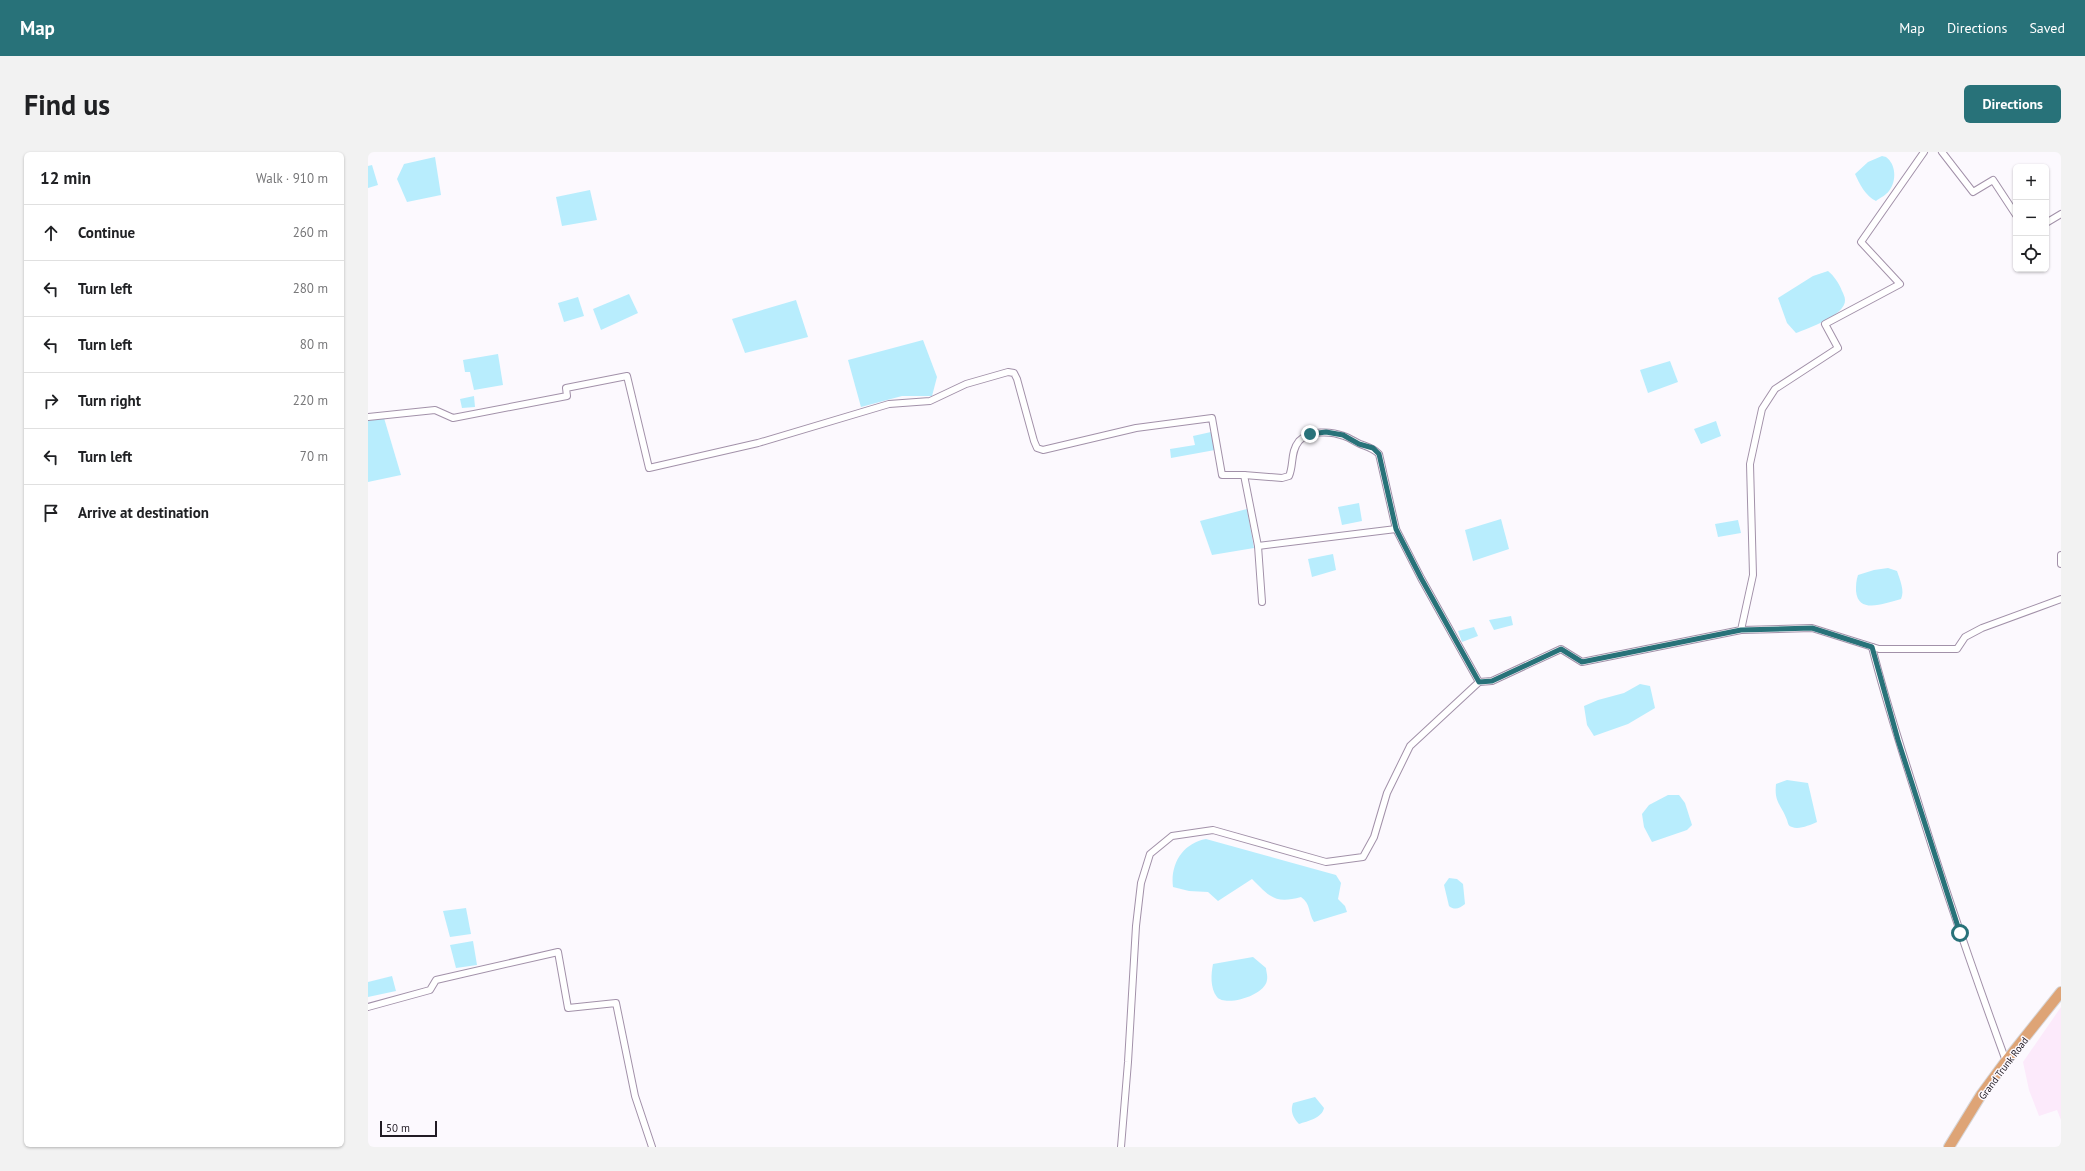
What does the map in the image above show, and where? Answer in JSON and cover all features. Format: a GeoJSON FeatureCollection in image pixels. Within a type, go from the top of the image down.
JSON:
{"type":"FeatureCollection","features":[{"type":"Feature","properties":{"kind":"highway","name":"Grand Trunk Road"},"geometry":{"type":"LineString","coordinates":[[1949,1147],[1981,1096],[2006,1061],[2061,992]]}},
{"type":"Feature","properties":{"kind":"street"},"geometry":{"type":"LineString","coordinates":[[1741,630],[1753,575],[1750,464],[1762,410],[1775,389],[1838,348],[1825,324],[1900,284],[1861,242],[1924,152]]}},
{"type":"Feature","properties":{"kind":"street"},"geometry":{"type":"LineString","coordinates":[[1942,152],[1973,192],[1993,180],[2013,210]]}},
{"type":"Feature","properties":{"kind":"street"},"geometry":{"type":"LineString","coordinates":[[2049,221],[2061,214]]}},
{"type":"Feature","properties":{"kind":"street"},"geometry":{"type":"LineString","coordinates":[[368,417],[435,410],[453,418],[567,396],[566,388],[626,376],[649,468],[758,443],[889,404],[930,401],[966,384],[1008,372],[1014,373],[1017,379],[1034,441],[1037,448],[1042,450],[1136,428],[1212,418],[1222,475],[1282,478],[1290,476],[1292,471],[1292,457],[1300,441],[1310,434],[1326,432],[1343,435],[1359,444],[1373,448],[1379,454],[1396,529],[1421,578],[1479,682]]}},
{"type":"Feature","properties":{"kind":"street"},"geometry":{"type":"LineString","coordinates":[[1244,475],[1258,546],[1262,602]]}},
{"type":"Feature","properties":{"kind":"street"},"geometry":{"type":"LineString","coordinates":[[1258,546],[1396,529]]}},
{"type":"Feature","properties":{"kind":"street"},"geometry":{"type":"LineString","coordinates":[[2061,555],[2061,564]]}},
{"type":"Feature","properties":{"kind":"street"},"geometry":{"type":"LineString","coordinates":[[1121,1147],[1128,1062],[1136,926],[1141,883],[1150,854],[1172,836],[1213,830],[1326,862],[1363,857],[1374,837],[1387,793],[1410,746],[1479,682],[1492,681],[1561,649],[1582,662],[1741,630],[1812,628],[1879,649],[1957,649],[1965,637],[1982,628],[2061,599]]}},
{"type":"Feature","properties":{"kind":"street"},"geometry":{"type":"LineString","coordinates":[[1872,647],[1898,740],[1937,863],[1960,933],[2006,1061]]}},
{"type":"Feature","properties":{"kind":"street"},"geometry":{"type":"LineString","coordinates":[[368,1007],[430,990],[436,980],[558,952],[568,1008],[616,1003],[635,1096],[652,1147]]}},
{"type":"Feature","properties":{"kind":"shaded area"},"geometry":{"type":"Polygon","coordinates":[[[2061,1007],[2061,1120],[2057,1110],[2039,1116],[2029,1090],[2023,1062],[2061,1007]]]}},
{"type":"Feature","properties":{"kind":"water"},"geometry":{"type":"Polygon","coordinates":[[[1882,156],[1886,157],[1892,164],[1894,178],[1892,187],[1889,191],[1876,201],[1866,193],[1855,174],[1868,162],[1882,156]]]}},
{"type":"Feature","properties":{"kind":"water"},"geometry":{"type":"Polygon","coordinates":[[[435,157],[441,195],[407,202],[397,179],[404,164],[435,157]]]}},
{"type":"Feature","properties":{"kind":"water"},"geometry":{"type":"Polygon","coordinates":[[[372,165],[378,185],[368,188],[368,166],[372,165]]]}},
{"type":"Feature","properties":{"kind":"water"},"geometry":{"type":"Polygon","coordinates":[[[590,190],[597,220],[562,226],[556,197],[590,190]]]}},
{"type":"Feature","properties":{"kind":"water"},"geometry":{"type":"Polygon","coordinates":[[[1828,271],[1841,288],[1845,299],[1844,306],[1825,321],[1796,333],[1787,323],[1778,298],[1813,276],[1828,271]]]}},
{"type":"Feature","properties":{"kind":"water"},"geometry":{"type":"Polygon","coordinates":[[[629,294],[638,313],[601,330],[593,309],[629,294]]]}},
{"type":"Feature","properties":{"kind":"water"},"geometry":{"type":"Polygon","coordinates":[[[578,297],[584,316],[564,322],[558,303],[578,297]]]}},
{"type":"Feature","properties":{"kind":"water"},"geometry":{"type":"Polygon","coordinates":[[[796,300],[808,337],[745,353],[732,319],[796,300]]]}},
{"type":"Feature","properties":{"kind":"water"},"geometry":{"type":"Polygon","coordinates":[[[923,340],[937,377],[932,396],[902,396],[861,407],[848,360],[923,340]]]}},
{"type":"Feature","properties":{"kind":"water"},"geometry":{"type":"Polygon","coordinates":[[[498,354],[503,385],[474,390],[470,372],[465,372],[463,360],[498,354]]]}},
{"type":"Feature","properties":{"kind":"water"},"geometry":{"type":"Polygon","coordinates":[[[1670,361],[1678,382],[1648,393],[1640,370],[1670,361]]]}},
{"type":"Feature","properties":{"kind":"water"},"geometry":{"type":"Polygon","coordinates":[[[474,396],[475,407],[462,408],[460,399],[474,396]]]}},
{"type":"Feature","properties":{"kind":"water"},"geometry":{"type":"Polygon","coordinates":[[[384,418],[401,475],[368,482],[368,420],[384,418]]]}},
{"type":"Feature","properties":{"kind":"water"},"geometry":{"type":"Polygon","coordinates":[[[1716,421],[1721,436],[1701,444],[1694,429],[1716,421]]]}},
{"type":"Feature","properties":{"kind":"water"},"geometry":{"type":"Polygon","coordinates":[[[1211,432],[1215,450],[1171,458],[1170,449],[1195,445],[1193,436],[1211,432]]]}},
{"type":"Feature","properties":{"kind":"water"},"geometry":{"type":"Polygon","coordinates":[[[1359,503],[1362,521],[1342,525],[1338,507],[1359,503]]]}},
{"type":"Feature","properties":{"kind":"water"},"geometry":{"type":"Polygon","coordinates":[[[1247,509],[1254,548],[1212,555],[1200,521],[1247,509]]]}},
{"type":"Feature","properties":{"kind":"water"},"geometry":{"type":"Polygon","coordinates":[[[1501,519],[1509,549],[1473,561],[1465,530],[1501,519]]]}},
{"type":"Feature","properties":{"kind":"water"},"geometry":{"type":"Polygon","coordinates":[[[1738,520],[1741,533],[1718,537],[1715,524],[1738,520]]]}},
{"type":"Feature","properties":{"kind":"water"},"geometry":{"type":"Polygon","coordinates":[[[1333,554],[1336,570],[1312,577],[1308,559],[1333,554]]]}},
{"type":"Feature","properties":{"kind":"water"},"geometry":{"type":"Polygon","coordinates":[[[1888,568],[1897,571],[1902,589],[1901,599],[1873,606],[1862,603],[1858,598],[1856,591],[1858,575],[1874,570],[1888,568]]]}},
{"type":"Feature","properties":{"kind":"water"},"geometry":{"type":"Polygon","coordinates":[[[1511,616],[1513,625],[1494,630],[1489,620],[1511,616]]]}},
{"type":"Feature","properties":{"kind":"water"},"geometry":{"type":"Polygon","coordinates":[[[1474,627],[1478,636],[1462,642],[1458,631],[1474,627]]]}},
{"type":"Feature","properties":{"kind":"water"},"geometry":{"type":"Polygon","coordinates":[[[1640,684],[1650,686],[1655,708],[1628,724],[1594,736],[1587,725],[1584,706],[1598,700],[1624,693],[1640,684]]]}},
{"type":"Feature","properties":{"kind":"water"},"geometry":{"type":"Polygon","coordinates":[[[1787,780],[1808,783],[1817,822],[1798,828],[1789,825],[1778,803],[1776,795],[1776,784],[1787,780]]]}},
{"type":"Feature","properties":{"kind":"water"},"geometry":{"type":"Polygon","coordinates":[[[1668,795],[1679,795],[1685,803],[1692,825],[1687,830],[1652,842],[1644,827],[1642,814],[1649,805],[1668,795]]]}},
{"type":"Feature","properties":{"kind":"water"},"geometry":{"type":"Polygon","coordinates":[[[1206,839],[1336,875],[1341,883],[1338,899],[1345,906],[1347,912],[1314,922],[1308,906],[1301,897],[1285,900],[1279,899],[1269,894],[1252,879],[1218,901],[1208,892],[1189,891],[1173,887],[1174,870],[1180,856],[1191,845],[1206,839]]]}},
{"type":"Feature","properties":{"kind":"water"},"geometry":{"type":"Polygon","coordinates":[[[1449,878],[1457,879],[1463,884],[1465,904],[1461,907],[1453,908],[1449,906],[1444,885],[1449,878]]]}},
{"type":"Feature","properties":{"kind":"water"},"geometry":{"type":"Polygon","coordinates":[[[466,908],[471,934],[450,937],[443,911],[466,908]]]}},
{"type":"Feature","properties":{"kind":"water"},"geometry":{"type":"Polygon","coordinates":[[[473,941],[477,965],[456,968],[450,945],[473,941]]]}},
{"type":"Feature","properties":{"kind":"water"},"geometry":{"type":"Polygon","coordinates":[[[1253,957],[1266,968],[1267,978],[1265,986],[1252,995],[1236,1000],[1221,1000],[1217,997],[1212,985],[1213,964],[1253,957]]]}},
{"type":"Feature","properties":{"kind":"water"},"geometry":{"type":"Polygon","coordinates":[[[392,976],[396,991],[368,997],[368,982],[392,976]]]}},
{"type":"Feature","properties":{"kind":"water"},"geometry":{"type":"Polygon","coordinates":[[[1315,1097],[1324,1108],[1323,1111],[1318,1117],[1299,1124],[1293,1114],[1293,1103],[1315,1097]]]}},
{"type":"Feature","properties":{"kind":"route"},"geometry":{"type":"LineString","coordinates":[[1310,434],[1326,432],[1343,435],[1359,444],[1373,448],[1379,454],[1396,529],[1421,578],[1479,682],[1492,681],[1561,649],[1582,662],[1741,630],[1812,628],[1872,647],[1898,740],[1960,933]]}}]}
